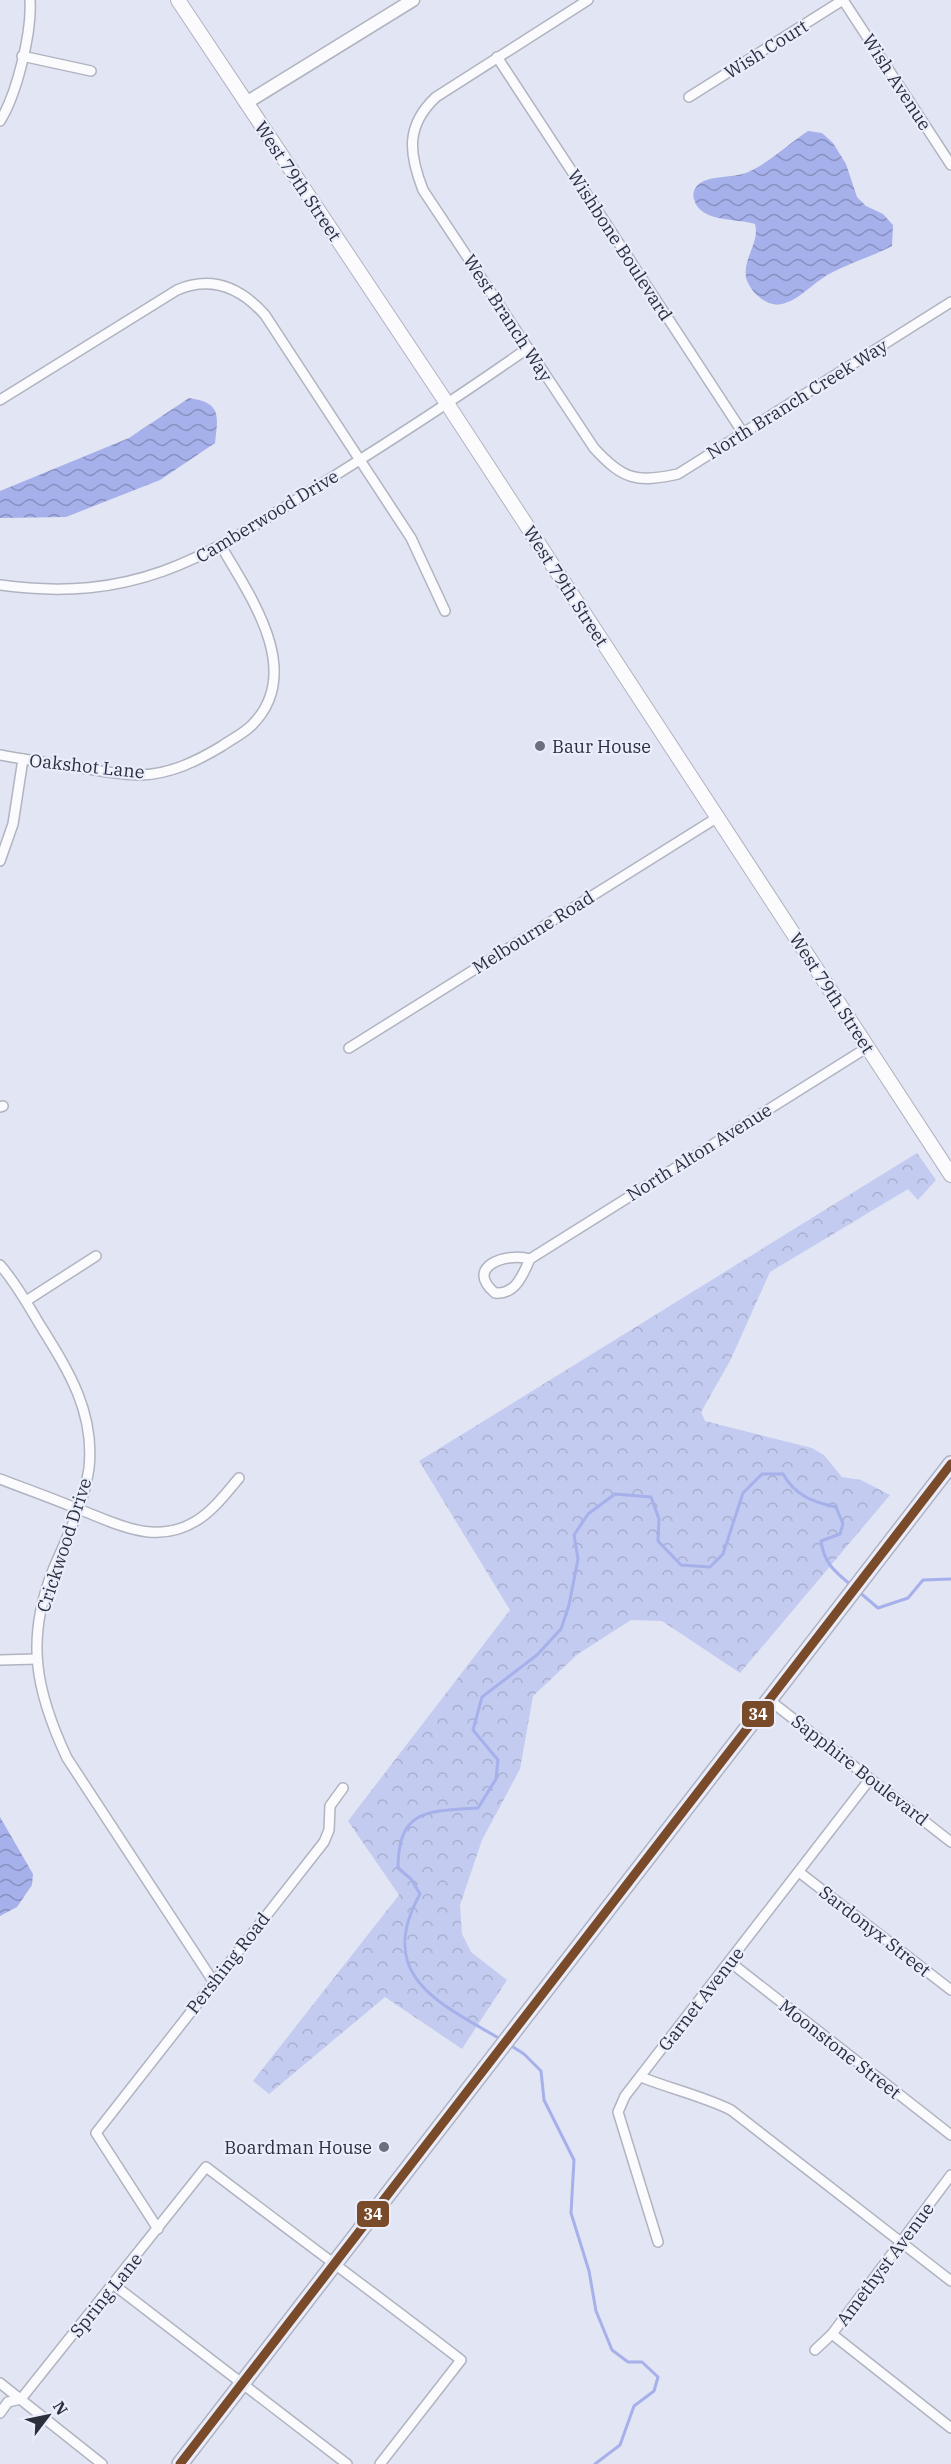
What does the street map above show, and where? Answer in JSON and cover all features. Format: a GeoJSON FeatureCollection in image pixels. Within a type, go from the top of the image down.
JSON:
{"type":"FeatureCollection","features":[{"type":"Feature","properties":{"kind":"main road","name":"West 79th Street"},"geometry":{"type":"LineString","coordinates":[[178,0],[448,405],[951,1175]]}},
{"type":"Feature","properties":{"kind":"main road"},"geometry":{"type":"LineString","coordinates":[[180,2464],[951,1464]]}},
{"type":"Feature","properties":{"kind":"street"},"geometry":{"type":"LineString","coordinates":[[0,121],[12,97],[30,21],[30,0]]}},
{"type":"Feature","properties":{"kind":"street"},"geometry":{"type":"LineString","coordinates":[[246,103],[413,0]]}},
{"type":"Feature","properties":{"kind":"street"},"geometry":{"type":"LineString","coordinates":[[497,57],[588,0]]}},
{"type":"Feature","properties":{"kind":"street","name":"Wish Court"},"geometry":{"type":"LineString","coordinates":[[689,97],[843,0]]}},
{"type":"Feature","properties":{"kind":"street","name":"Wish Avenue"},"geometry":{"type":"LineString","coordinates":[[843,0],[951,165]]}},
{"type":"Feature","properties":{"kind":"street"},"geometry":{"type":"LineString","coordinates":[[22,56],[91,72]]}},
{"type":"Feature","properties":{"kind":"street","name":"West Branch Way"},"geometry":{"type":"LineString","coordinates":[[497,57],[436,97],[423,111],[413,136],[413,162],[423,190],[594,448],[613,467],[638,479]]}},
{"type":"Feature","properties":{"kind":"street","name":"Wishbone Boulevard"},"geometry":{"type":"LineString","coordinates":[[497,57],[743,433]]}},
{"type":"Feature","properties":{"kind":"street"},"geometry":{"type":"LineString","coordinates":[[0,400],[172,292],[195,284],[218,284],[244,295],[265,315],[411,538],[445,611]]}},
{"type":"Feature","properties":{"kind":"street","name":"North Branch Creek Way"},"geometry":{"type":"LineString","coordinates":[[638,479],[651,480],[678,474],[951,302]]}},
{"type":"Feature","properties":{"kind":"street","name":"Camberwood Drive"},"geometry":{"type":"LineString","coordinates":[[0,585],[60,590],[102,587],[135,581],[170,570],[221,546],[360,460],[448,405],[528,348]]}},
{"type":"Feature","properties":{"kind":"street","name":"Oakshot Lane"},"geometry":{"type":"LineString","coordinates":[[0,755],[118,773],[156,773],[197,760],[253,724],[265,708],[272,690],[274,681],[271,646],[258,609],[221,546]]}},
{"type":"Feature","properties":{"kind":"street"},"geometry":{"type":"LineString","coordinates":[[0,861],[13,824],[23,759]]}},
{"type":"Feature","properties":{"kind":"street","name":"Melbourne Road"},"geometry":{"type":"LineString","coordinates":[[349,1048],[718,817]]}},
{"type":"Feature","properties":{"kind":"street","name":"North Alton Avenue"},"geometry":{"type":"LineString","coordinates":[[530,1259],[519,1255],[492,1263],[484,1271],[484,1278],[489,1288],[495,1293],[509,1291],[518,1284],[530,1259],[868,1047]]}},
{"type":"Feature","properties":{"kind":"street"},"geometry":{"type":"LineString","coordinates":[[26,1301],[96,1256]]}},
{"type":"Feature","properties":{"kind":"street","name":"Crickwood Drive"},"geometry":{"type":"LineString","coordinates":[[0,1265],[26,1301],[71,1376],[83,1401],[90,1447],[87,1480],[47,1590],[38,1635],[39,1682],[46,1711],[67,1758],[213,1981]]}},
{"type":"Feature","properties":{"kind":"street"},"geometry":{"type":"LineString","coordinates":[[0,1479],[137,1532],[154,1533],[172,1531],[190,1525],[208,1513],[239,1478]]}},
{"type":"Feature","properties":{"kind":"street"},"geometry":{"type":"LineString","coordinates":[[0,1660],[37,1659]]}},
{"type":"Feature","properties":{"kind":"street","name":"Sapphire Boulevard"},"geometry":{"type":"LineString","coordinates":[[768,1699],[951,1842]]}},
{"type":"Feature","properties":{"kind":"street","name":"Garnet Avenue"},"geometry":{"type":"LineString","coordinates":[[658,2242],[618,2112],[625,2096],[870,1779]]}},
{"type":"Feature","properties":{"kind":"street","name":"Pershing Road"},"geometry":{"type":"LineString","coordinates":[[158,2229],[96,2133],[324,1842],[329,1830],[330,1806],[343,1788]]}},
{"type":"Feature","properties":{"kind":"street","name":"Sardonyx Street"},"geometry":{"type":"LineString","coordinates":[[799,1872],[951,1990]]}},
{"type":"Feature","properties":{"kind":"street","name":"Moonstone Street"},"geometry":{"type":"LineString","coordinates":[[730,1962],[951,2135]]}},
{"type":"Feature","properties":{"kind":"street"},"geometry":{"type":"LineString","coordinates":[[641,2077],[704,2097],[731,2110],[951,2281]]}},
{"type":"Feature","properties":{"kind":"street","name":"Spring Lane"},"geometry":{"type":"LineString","coordinates":[[0,2413],[8,2402],[21,2400],[206,2168],[335,2263]]}},
{"type":"Feature","properties":{"kind":"street","name":"Amethyst Avenue"},"geometry":{"type":"LineString","coordinates":[[815,2350],[831,2334],[902,2243],[951,2175]]}},
{"type":"Feature","properties":{"kind":"street"},"geometry":{"type":"LineString","coordinates":[[335,2263],[461,2360],[380,2464]]}},
{"type":"Feature","properties":{"kind":"street"},"geometry":{"type":"LineString","coordinates":[[114,2285],[348,2464]]}},
{"type":"Feature","properties":{"kind":"street"},"geometry":{"type":"LineString","coordinates":[[831,2334],[951,2428]]}},
{"type":"Feature","properties":{"kind":"street"},"geometry":{"type":"LineString","coordinates":[[0,2383],[102,2464]]}},
{"type":"Feature","properties":{"kind":"green space"},"geometry":{"type":"Polygon","coordinates":[[[917,1153],[936,1180],[918,1200],[908,1189],[770,1272],[730,1361],[701,1412],[705,1421],[812,1448],[824,1455],[842,1477],[861,1480],[890,1495],[740,1673],[662,1621],[631,1620],[578,1654],[533,1696],[520,1769],[482,1840],[460,1905],[462,1934],[471,1952],[507,1980],[462,2049],[385,1997],[269,2094],[253,2081],[399,1895],[348,1821],[510,1610],[419,1461],[917,1153]]]}},
{"type":"Feature","properties":{"kind":"water"},"geometry":{"type":"Polygon","coordinates":[[[808,131],[822,133],[833,143],[846,164],[857,197],[866,206],[883,214],[893,225],[892,246],[829,274],[795,298],[786,303],[777,304],[758,296],[746,277],[747,263],[755,237],[755,224],[711,216],[698,207],[694,199],[694,192],[695,188],[705,180],[741,175],[754,169],[808,131]]]}},
{"type":"Feature","properties":{"kind":"water"},"geometry":{"type":"Polygon","coordinates":[[[189,398],[207,403],[216,412],[215,443],[160,480],[66,517],[0,518],[0,491],[129,438],[189,398]]]}},
{"type":"Feature","properties":{"kind":"water"},"geometry":{"type":"Polygon","coordinates":[[[0,1817],[33,1874],[32,1885],[17,1907],[0,1916],[0,1817]]]}},
{"type":"Feature","properties":{"kind":"waterway"},"geometry":{"type":"LineString","coordinates":[[502,2040],[437,2000],[421,1985],[410,1967],[405,1947],[408,1923],[420,1894],[411,1879],[398,1868],[399,1849],[403,1834],[419,1817],[444,1810],[478,1808],[496,1779],[498,1760],[473,1730],[482,1697],[537,1655],[561,1629],[569,1605],[578,1559],[574,1535],[588,1514],[615,1494],[651,1497],[659,1519],[658,1541],[681,1565],[710,1567],[723,1554],[743,1493],[762,1474],[783,1474],[793,1487],[805,1496],[819,1503],[836,1507],[843,1524],[840,1534],[821,1541],[822,1549],[831,1566],[851,1585]]}},
{"type":"Feature","properties":{"kind":"waterway"},"geometry":{"type":"LineString","coordinates":[[858,1591],[878,1608],[908,1598],[923,1580],[951,1579]]}},
{"type":"Feature","properties":{"kind":"waterway"},"geometry":{"type":"LineString","coordinates":[[510,2045],[524,2054],[541,2071],[544,2100],[574,2160],[571,2213],[589,2271],[596,2311],[612,2350],[628,2362],[642,2362],[658,2377],[654,2391],[634,2406],[620,2445],[595,2464]]}},
{"type":"Feature","properties":{"kind":"transit line","name":"34"},"geometry":{"type":"LineString","coordinates":[[180,2464],[951,1464]]}},
{"type":"Feature","properties":{"kind":"place","name":"Baur House"},"geometry":{"type":"Point","coordinates":[540,746]}},
{"type":"Feature","properties":{"kind":"place","name":"Boardman House"},"geometry":{"type":"Point","coordinates":[384,2147]}}]}
